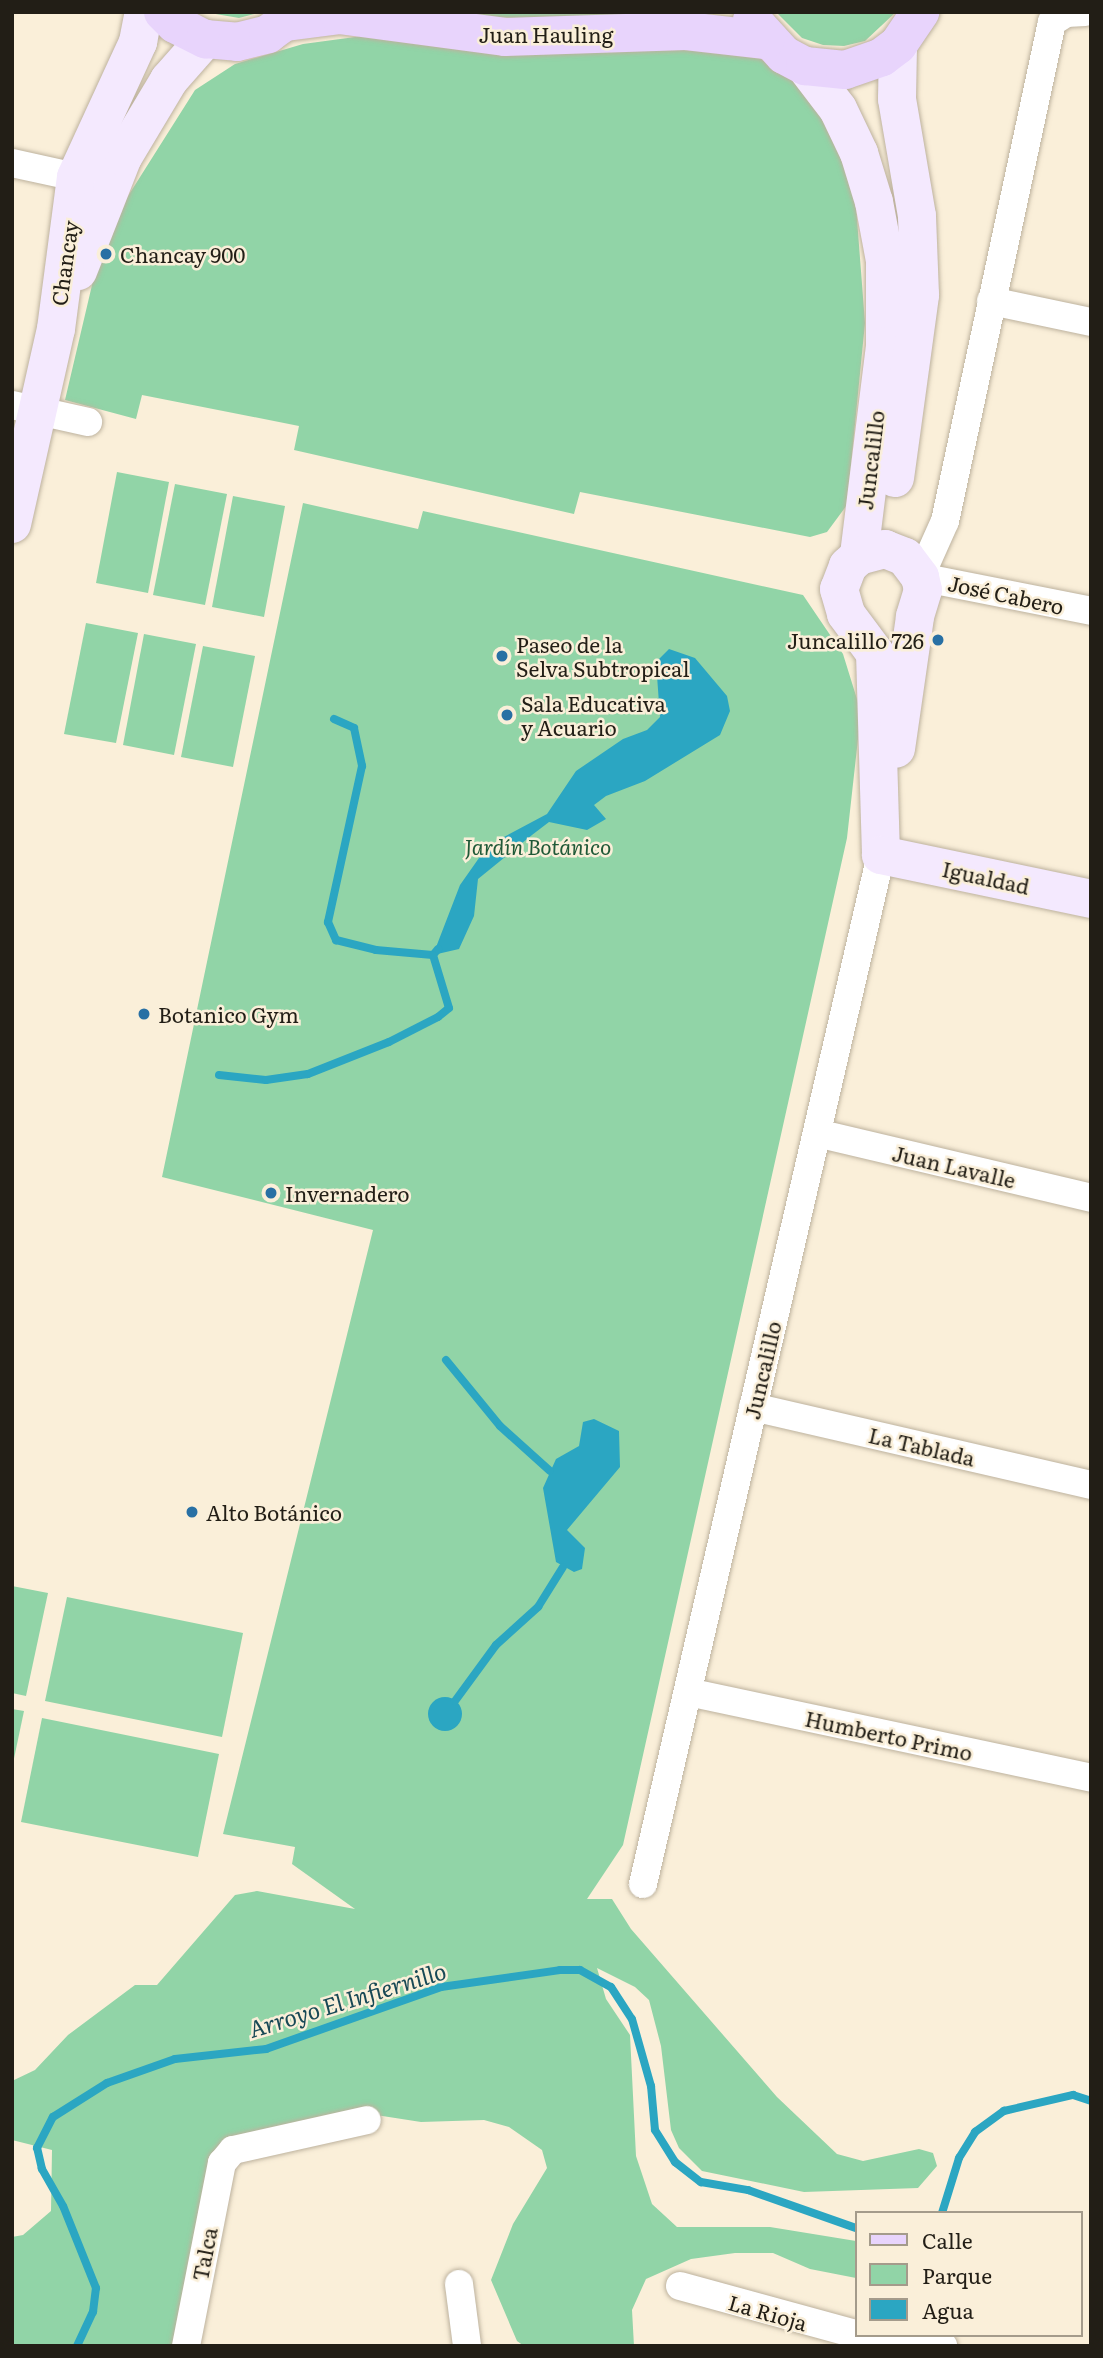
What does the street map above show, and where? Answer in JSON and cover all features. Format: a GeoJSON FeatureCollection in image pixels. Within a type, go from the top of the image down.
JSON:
{"type":"FeatureCollection","features":[{"type":"Feature","properties":{"kind":"main road","name":"Chancay"},"geometry":{"type":"LineString","coordinates":[[12,524],[26,409],[56,328],[76,177],[138,42],[144,12]]}},
{"type":"Feature","properties":{"kind":"main road"},"geometry":{"type":"LineString","coordinates":[[56,328],[123,157],[169,80],[205,38],[175,24],[163,12]]}},
{"type":"Feature","properties":{"kind":"main road"},"geometry":{"type":"LineString","coordinates":[[757,26],[805,66],[845,70],[864,65],[898,45],[920,12]]}},
{"type":"Feature","properties":{"kind":"main road","name":"Juan Hauling"},"geometry":{"type":"LineString","coordinates":[[205,38],[237,42],[268,34],[292,17],[339,15],[505,37],[757,26]]}},
{"type":"Feature","properties":{"kind":"main road","name":"Juncalillo"},"geometry":{"type":"LineString","coordinates":[[872,553],[920,295],[917,216],[897,99],[898,45]]}},
{"type":"Feature","properties":{"kind":"main road","name":"Juncalillo"},"geometry":{"type":"LineString","coordinates":[[805,66],[838,109],[859,153],[874,202],[885,261],[885,346],[872,553]]}},
{"type":"Feature","properties":{"kind":"main road"},"geometry":{"type":"LineString","coordinates":[[872,553],[905,557],[920,577]]}},
{"type":"Feature","properties":{"kind":"main road","name":"Juncalillo"},"geometry":{"type":"LineString","coordinates":[[872,553],[848,566],[839,589],[842,607],[875,653],[881,855]]}},
{"type":"Feature","properties":{"kind":"main road","name":"Juncalillo"},"geometry":{"type":"LineString","coordinates":[[881,855],[915,617],[923,590],[920,577]]}},
{"type":"Feature","properties":{"kind":"main road"},"geometry":{"type":"LineString","coordinates":[[854,624],[888,632],[915,617]]}},
{"type":"Feature","properties":{"kind":"main road","name":"Igualdad"},"geometry":{"type":"LineString","coordinates":[[881,855],[1091,899]]}},
{"type":"Feature","properties":{"kind":"street","name":"Juncalillo"},"geometry":{"type":"LineString","coordinates":[[920,577],[945,521],[1052,22],[1066,13],[1087,13]]}},
{"type":"Feature","properties":{"kind":"street"},"geometry":{"type":"LineString","coordinates":[[12,163],[76,177]]}},
{"type":"Feature","properties":{"kind":"street"},"geometry":{"type":"LineString","coordinates":[[991,301],[1091,322]]}},
{"type":"Feature","properties":{"kind":"street"},"geometry":{"type":"LineString","coordinates":[[26,409],[88,422]]}},
{"type":"Feature","properties":{"kind":"street","name":"José Cabero"},"geometry":{"type":"LineString","coordinates":[[920,577],[1091,611]]}},
{"type":"Feature","properties":{"kind":"street","name":"Juncalillo"},"geometry":{"type":"LineString","coordinates":[[643,1884],[881,855]]}},
{"type":"Feature","properties":{"kind":"street","name":"Juan Lavalle"},"geometry":{"type":"LineString","coordinates":[[817,1133],[1091,1198]]}},
{"type":"Feature","properties":{"kind":"street","name":"La Tablada"},"geometry":{"type":"LineString","coordinates":[[753,1407],[1091,1485]]}},
{"type":"Feature","properties":{"kind":"street","name":"Humberto Primo"},"geometry":{"type":"LineString","coordinates":[[688,1692],[1091,1778]]}},
{"type":"Feature","properties":{"kind":"street","name":"Talca"},"geometry":{"type":"LineString","coordinates":[[186,2346],[222,2163],[233,2150],[367,2120]]}},
{"type":"Feature","properties":{"kind":"street"},"geometry":{"type":"LineString","coordinates":[[459,2284],[467,2346]]}},
{"type":"Feature","properties":{"kind":"street","name":"La Rioja"},"geometry":{"type":"LineString","coordinates":[[680,2286],[855,2334]]}},
{"type":"Feature","properties":{"kind":"street"},"geometry":{"type":"LineString","coordinates":[[878,2337],[943,2346]]}},
{"type":"Feature","properties":{"kind":"green space"},"geometry":{"type":"Polygon","coordinates":[[[204,12],[262,12],[239,18],[204,12]]]}},
{"type":"Feature","properties":{"kind":"green space"},"geometry":{"type":"Polygon","coordinates":[[[398,12],[723,12],[648,25],[398,12]]]}},
{"type":"Feature","properties":{"kind":"green space"},"geometry":{"type":"Polygon","coordinates":[[[776,12],[896,12],[865,41],[844,46],[823,45],[802,38],[776,12]]]}},
{"type":"Feature","properties":{"kind":"green space"},"geometry":{"type":"Polygon","coordinates":[[[370,35],[685,45],[755,55],[793,81],[813,102],[837,141],[855,193],[865,323],[847,505],[827,532],[810,537],[580,492],[574,514],[294,450],[299,426],[142,395],[136,419],[65,400],[104,234],[195,90],[235,64],[303,44],[370,35]]]}},
{"type":"Feature","properties":{"kind":"green space"},"geometry":{"type":"Polygon","coordinates":[[[117,472],[169,482],[148,593],[96,583],[117,472]]]}},
{"type":"Feature","properties":{"kind":"green space"},"geometry":{"type":"Polygon","coordinates":[[[175,484],[227,494],[205,605],[153,595],[175,484]]]}},
{"type":"Feature","properties":{"kind":"green space"},"geometry":{"type":"Polygon","coordinates":[[[233,496],[285,506],[264,617],[212,607],[233,496]]]}},
{"type":"Feature","properties":{"kind":"green space","name":"Jardín Botánico"},"geometry":{"type":"Polygon","coordinates":[[[303,503],[418,529],[423,511],[803,595],[843,654],[861,712],[847,838],[623,1845],[587,1899],[612,1899],[631,1929],[777,2097],[837,2154],[863,2161],[919,2149],[933,2153],[937,2166],[918,2188],[804,2192],[702,2171],[679,2148],[671,2130],[661,2046],[649,2000],[635,1987],[597,1968],[606,1999],[630,2035],[636,2156],[652,2204],[677,2227],[770,2227],[855,2241],[855,2278],[810,2269],[773,2253],[735,2253],[691,2259],[646,2279],[632,2310],[634,2346],[524,2346],[517,2341],[491,2280],[513,2224],[547,2168],[542,2150],[509,2127],[484,2120],[421,2122],[376,2115],[238,2143],[179,2346],[12,2346],[12,2237],[23,2235],[51,2211],[52,2150],[12,2140],[12,2081],[35,2070],[68,2035],[135,1985],[157,1985],[235,1895],[257,1891],[355,1909],[292,1864],[295,1847],[223,1834],[373,1230],[162,1177],[303,503]]]}},
{"type":"Feature","properties":{"kind":"green space"},"geometry":{"type":"Polygon","coordinates":[[[86,623],[138,633],[116,743],[64,734],[86,623]]]}},
{"type":"Feature","properties":{"kind":"green space"},"geometry":{"type":"Polygon","coordinates":[[[144,634],[196,644],[174,755],[123,745],[144,634]]]}},
{"type":"Feature","properties":{"kind":"green space"},"geometry":{"type":"Polygon","coordinates":[[[203,646],[255,656],[233,767],[181,757],[203,646]]]}},
{"type":"Feature","properties":{"kind":"green space"},"geometry":{"type":"Polygon","coordinates":[[[12,1586],[48,1593],[26,1696],[12,1693],[12,1586]]]}},
{"type":"Feature","properties":{"kind":"green space"},"geometry":{"type":"Polygon","coordinates":[[[67,1597],[243,1633],[222,1737],[45,1701],[67,1597]]]}},
{"type":"Feature","properties":{"kind":"green space"},"geometry":{"type":"Polygon","coordinates":[[[12,1709],[24,1711],[12,1768],[12,1709]]]}},
{"type":"Feature","properties":{"kind":"green space"},"geometry":{"type":"Polygon","coordinates":[[[42,1718],[219,1754],[198,1857],[21,1822],[42,1718]]]}},
{"type":"Feature","properties":{"kind":"water"},"geometry":{"type":"Polygon","coordinates":[[[669,649],[695,658],[727,696],[730,711],[720,735],[645,781],[606,796],[594,805],[606,819],[587,830],[549,822],[532,835],[478,879],[474,916],[459,949],[433,955],[460,885],[479,858],[504,837],[547,814],[576,771],[623,739],[647,730],[660,717],[656,662],[669,649]]]}},
{"type":"Feature","properties":{"kind":"water"},"geometry":{"type":"Polygon","coordinates":[[[594,1419],[619,1431],[620,1467],[567,1530],[585,1548],[582,1569],[574,1572],[556,1562],[543,1488],[556,1459],[579,1446],[583,1422],[594,1419]]]}},
{"type":"Feature","properties":{"kind":"water"},"geometry":{"type":"Polygon","coordinates":[[[445,1697],[457,1702],[462,1714],[457,1726],[445,1731],[433,1726],[428,1714],[433,1702],[445,1697]]]}},
{"type":"Feature","properties":{"kind":"waterway"},"geometry":{"type":"LineString","coordinates":[[334,719],[354,728],[362,766],[328,922],[336,940],[376,950],[433,955],[438,949]]}},
{"type":"Feature","properties":{"kind":"waterway"},"geometry":{"type":"LineString","coordinates":[[219,1075],[266,1080],[308,1074],[389,1042],[438,1017],[449,1008],[433,955]]}},
{"type":"Feature","properties":{"kind":"waterway"},"geometry":{"type":"LineString","coordinates":[[446,1360],[500,1426],[550,1471]]}},
{"type":"Feature","properties":{"kind":"waterway"},"geometry":{"type":"LineString","coordinates":[[455,1701],[496,1645],[538,1607],[563,1567]]}},
{"type":"Feature","properties":{"kind":"waterway","name":"Arroyo El Infiernillo"},"geometry":{"type":"LineString","coordinates":[[77,2346],[93,2312],[96,2288],[63,2206],[42,2169],[37,2148],[53,2117],[107,2083],[175,2059],[266,2049],[441,1987],[560,1970],[580,1970],[611,1987],[632,2019],[651,2086],[655,2130],[675,2162],[701,2182],[748,2190],[855,2228]]}},
{"type":"Feature","properties":{"kind":"waterway","name":"Arroyo El Infiernillo"},"geometry":{"type":"LineString","coordinates":[[943,2211],[959,2158],[975,2132],[1004,2111],[1073,2095],[1091,2101]]}},
{"type":"Feature","properties":{"kind":"place","name":"Chancay 900"},"geometry":{"type":"Point","coordinates":[106,254]}},
{"type":"Feature","properties":{"kind":"place","name":"Juncalillo 726"},"geometry":{"type":"Point","coordinates":[938,640]}},
{"type":"Feature","properties":{"kind":"place","name":"Paseo de la Selva Subtropical"},"geometry":{"type":"Point","coordinates":[502,656]}},
{"type":"Feature","properties":{"kind":"place","name":"Sala Educativa y Acuario"},"geometry":{"type":"Point","coordinates":[507,715]}},
{"type":"Feature","properties":{"kind":"place","name":"Botanico Gym"},"geometry":{"type":"Point","coordinates":[144,1014]}},
{"type":"Feature","properties":{"kind":"place","name":"Invernadero"},"geometry":{"type":"Point","coordinates":[271,1193]}},
{"type":"Feature","properties":{"kind":"place","name":"Alto Botánico"},"geometry":{"type":"Point","coordinates":[192,1512]}}]}
